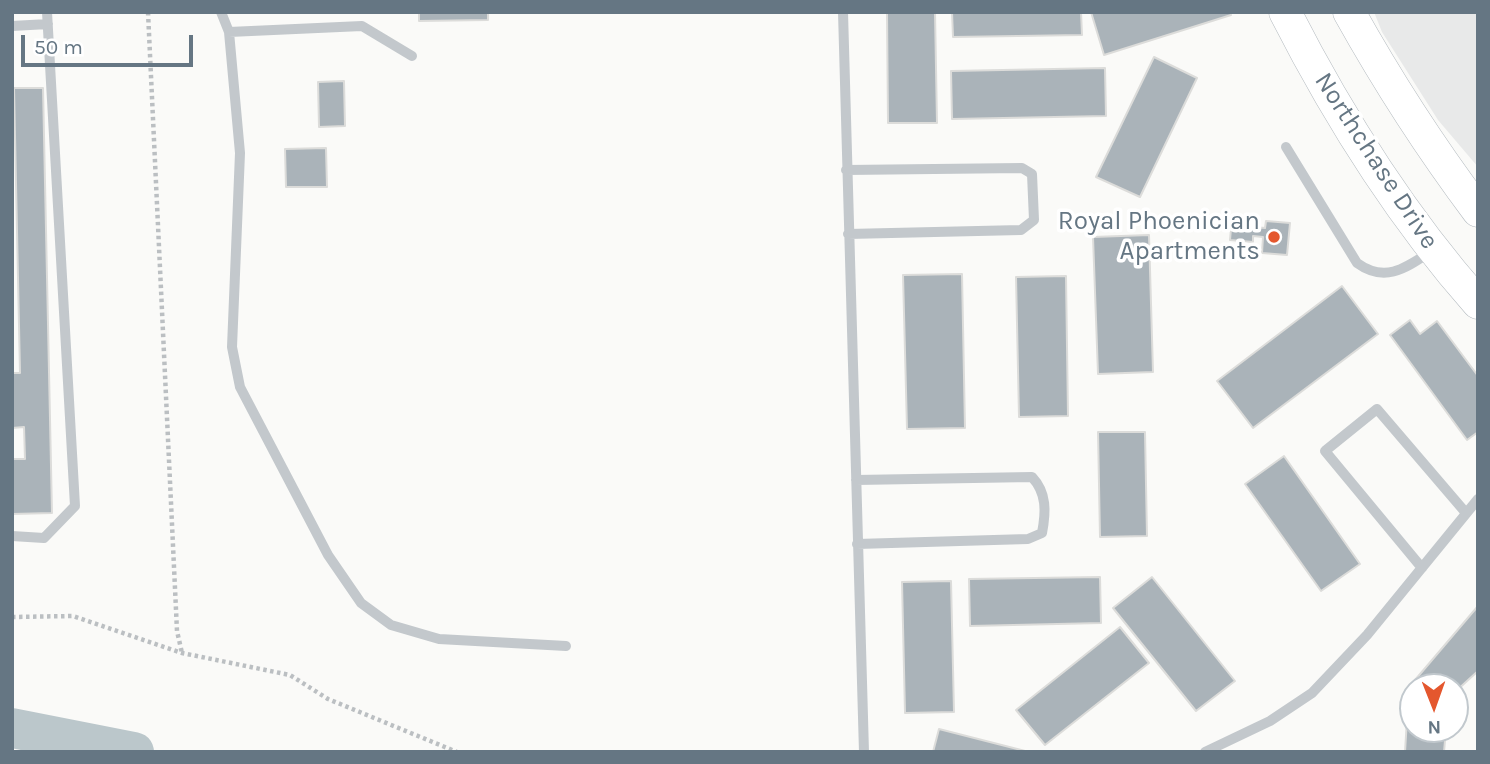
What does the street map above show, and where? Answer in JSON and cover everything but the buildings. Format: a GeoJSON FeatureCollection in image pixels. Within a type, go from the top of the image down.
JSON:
{"type":"FeatureCollection","features":[{"type":"Feature","properties":{"kind":"street","name":"Northchase Drive"},"geometry":{"type":"LineString","coordinates":[[1285,12],[1353,136],[1407,216],[1478,303]]}},
{"type":"Feature","properties":{"kind":"street","name":"Northchase Drive"},"geometry":{"type":"LineString","coordinates":[[1349,12],[1387,80],[1430,147],[1478,211]]}},
{"type":"Feature","properties":{"kind":"lane"},"geometry":{"type":"LineString","coordinates":[[221,12],[229,32],[240,153],[232,347],[240,387],[328,555],[361,603],[391,625],[439,639],[566,646]]}},
{"type":"Feature","properties":{"kind":"lane"},"geometry":{"type":"LineString","coordinates":[[843,12],[864,752]]}},
{"type":"Feature","properties":{"kind":"lane"},"geometry":{"type":"LineString","coordinates":[[12,26],[47,18],[75,506],[44,538],[12,536]]}},
{"type":"Feature","properties":{"kind":"lane"},"geometry":{"type":"LineString","coordinates":[[229,32],[362,26],[412,56]]}},
{"type":"Feature","properties":{"kind":"lane"},"geometry":{"type":"LineString","coordinates":[[1286,147],[1357,263],[1369,272],[1383,274],[1402,271],[1433,249]]}},
{"type":"Feature","properties":{"kind":"lane"},"geometry":{"type":"LineString","coordinates":[[846,170],[1022,168],[1032,174],[1034,220],[1021,230],[848,234]]}},
{"type":"Feature","properties":{"kind":"lane"},"geometry":{"type":"LineString","coordinates":[[1422,568],[1325,451],[1377,409],[1466,513]]}},
{"type":"Feature","properties":{"kind":"lane"},"geometry":{"type":"LineString","coordinates":[[856,480],[1032,477],[1042,487],[1045,513],[1042,533],[1028,539],[858,544]]}},
{"type":"Feature","properties":{"kind":"lane"},"geometry":{"type":"LineString","coordinates":[[1205,752],[1270,721],[1312,693],[1367,635],[1478,499]]}},
{"type":"Feature","properties":{"kind":"path"},"geometry":{"type":"LineString","coordinates":[[148,12],[177,631],[182,653]]}},
{"type":"Feature","properties":{"kind":"path"},"geometry":{"type":"LineString","coordinates":[[12,618],[73,616],[182,653],[290,675],[328,699],[457,752]]}},
{"type":"Feature","properties":{"kind":"shaded area"},"geometry":{"type":"Polygon","coordinates":[[[1374,12],[1478,12],[1478,167],[1438,120],[1382,32],[1374,12]]]}},
{"type":"Feature","properties":{"kind":"waterway"},"geometry":{"type":"LineString","coordinates":[[12,728],[134,752]]}},
{"type":"Feature","properties":{"kind":"place","name":"Royal Phoenician Apartments"},"geometry":{"type":"Point","coordinates":[1274,237]}}]}
